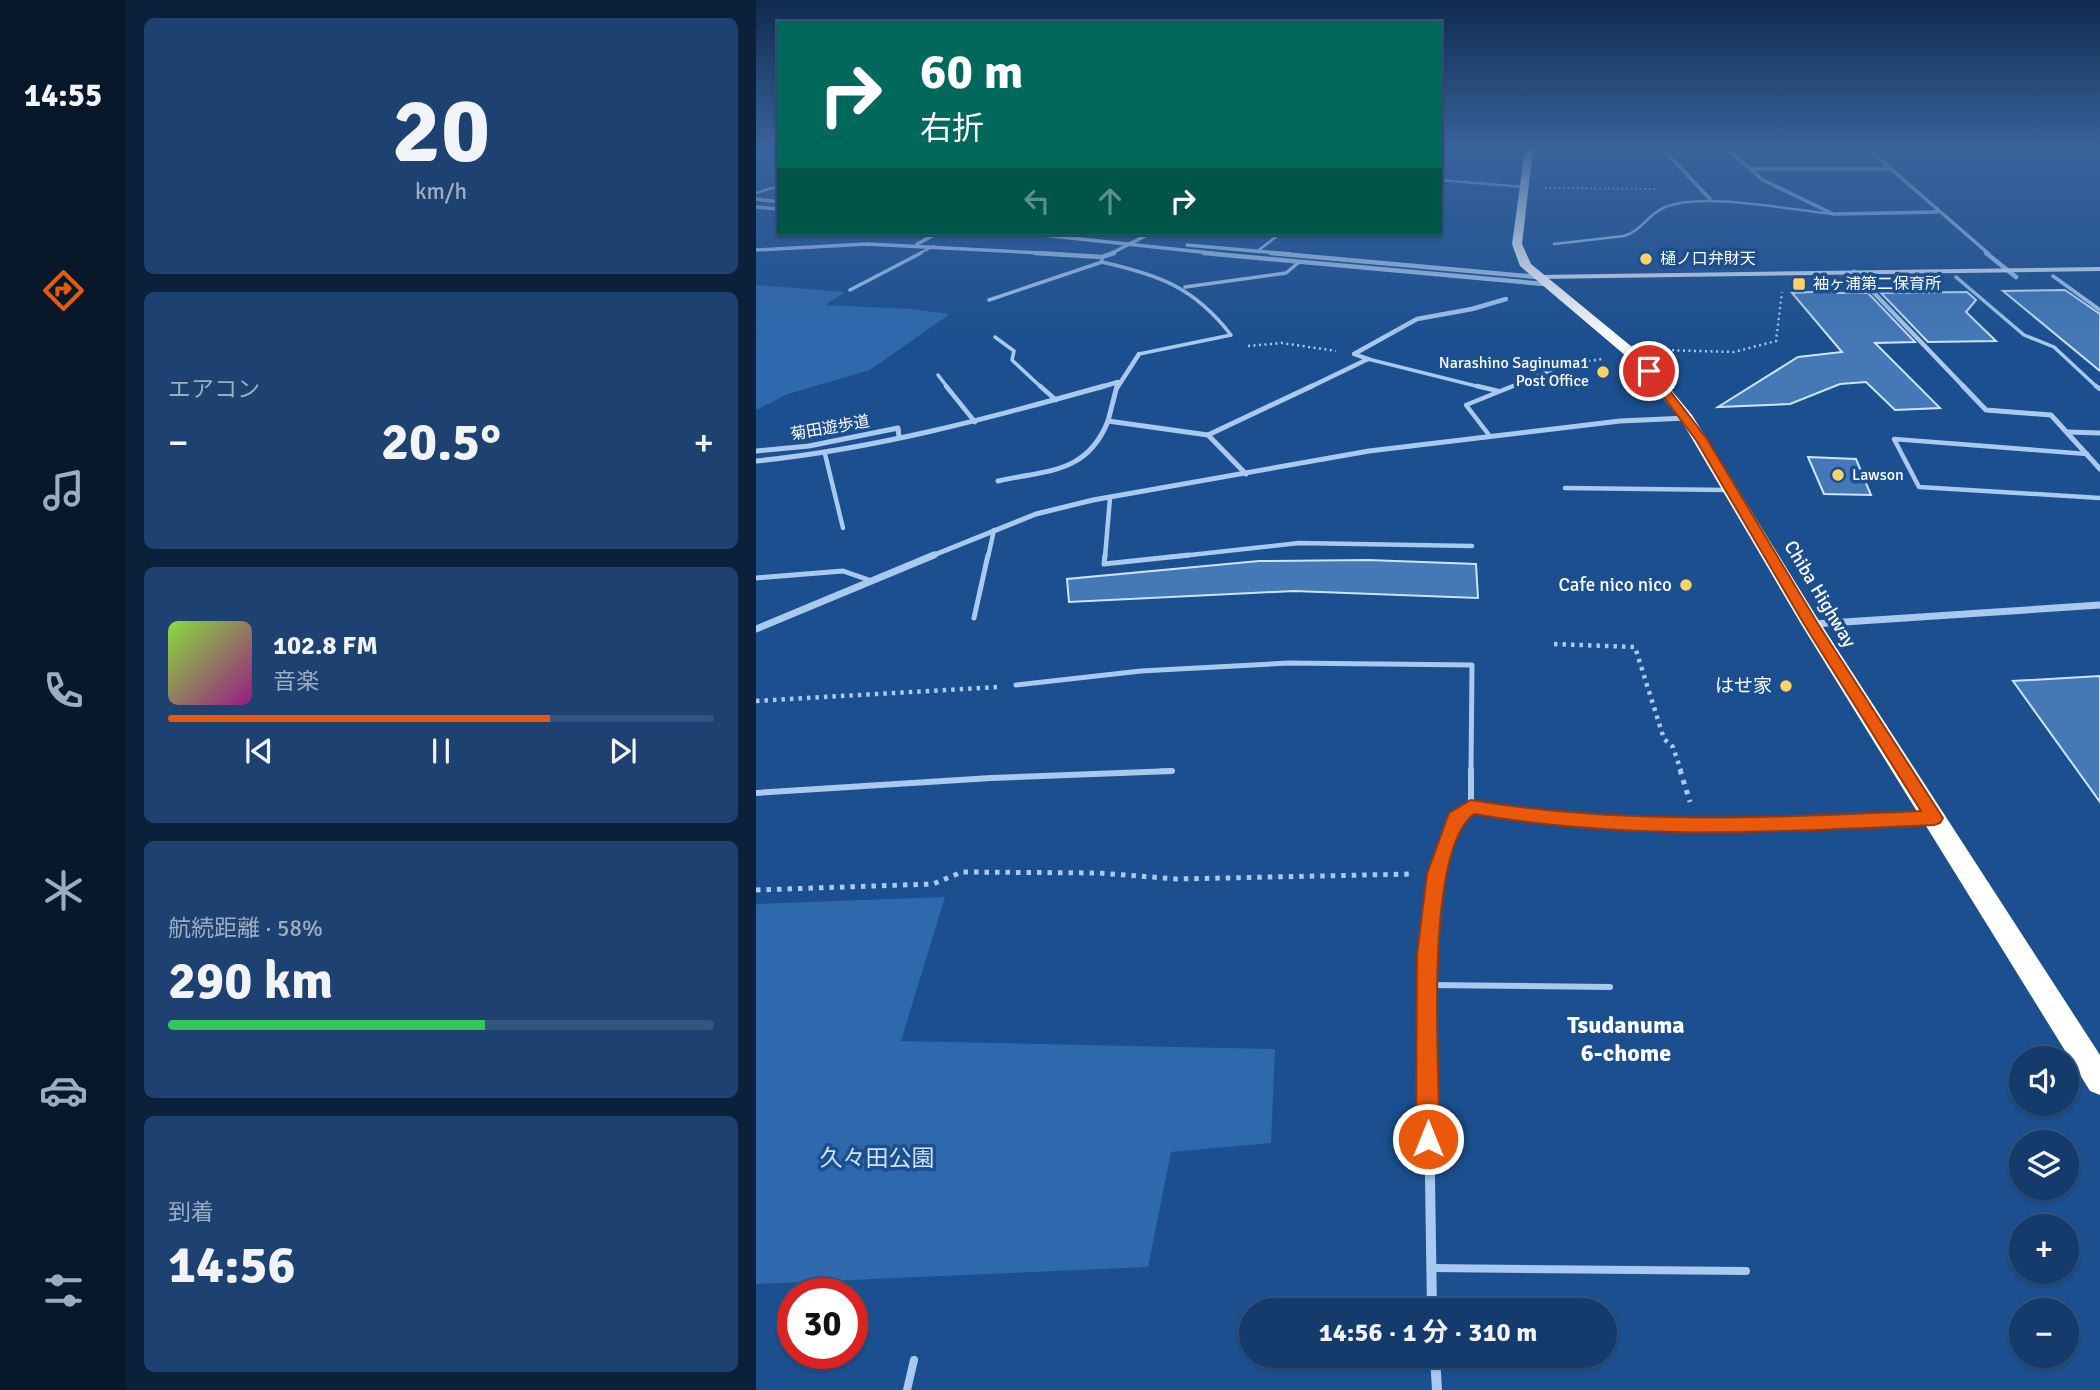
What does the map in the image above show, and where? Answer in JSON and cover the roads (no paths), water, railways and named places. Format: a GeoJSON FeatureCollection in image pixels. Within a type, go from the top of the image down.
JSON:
{"type":"FeatureCollection","features":[{"type":"Feature","properties":{"kind":"highway","name":"Chiba Highway"},"geometry":{"type":"LineString","coordinates":[[1520,214],[1517,244],[1526,266],[1638,359],[1687,418],[1811,624],[2100,1081]]}},
{"type":"Feature","properties":{"kind":"street"},"geometry":{"type":"LineString","coordinates":[[1833,214],[1840,214]]}},
{"type":"Feature","properties":{"kind":"street"},"geometry":{"type":"LineString","coordinates":[[1939,214],[2013,273]]}},
{"type":"Feature","properties":{"kind":"street"},"geometry":{"type":"LineString","coordinates":[[916,245],[934,235]]}},
{"type":"Feature","properties":{"kind":"street"},"geometry":{"type":"LineString","coordinates":[[1042,235],[1298,262],[1541,280],[2013,273],[2100,275]]}},
{"type":"Feature","properties":{"kind":"street"},"geometry":{"type":"LineString","coordinates":[[1078,235],[1259,250],[1541,280]]}},
{"type":"Feature","properties":{"kind":"street"},"geometry":{"type":"LineString","coordinates":[[756,250],[867,244],[916,245],[1102,260],[1129,240],[1145,235]]}},
{"type":"Feature","properties":{"kind":"street"},"geometry":{"type":"LineString","coordinates":[[1857,275],[1956,277],[2100,269]]}},
{"type":"Feature","properties":{"kind":"street"},"geometry":{"type":"LineString","coordinates":[[1857,275],[1986,410],[2051,415],[2100,469]]}},
{"type":"Feature","properties":{"kind":"street"},"geometry":{"type":"LineString","coordinates":[[1368,359],[1354,354],[1417,319],[1472,309],[1506,299]]}},
{"type":"Feature","properties":{"kind":"street"},"geometry":{"type":"LineString","coordinates":[[998,481],[1074,464],[1097,448],[1108,421],[1118,382],[1139,354]]}},
{"type":"Feature","properties":{"kind":"street"},"geometry":{"type":"LineString","coordinates":[[1108,421],[1208,435],[1368,359]]}},
{"type":"Feature","properties":{"kind":"street"},"geometry":{"type":"LineString","coordinates":[[756,461],[825,454],[975,422],[1118,382]]}},
{"type":"Feature","properties":{"kind":"street"},"geometry":{"type":"LineString","coordinates":[[756,629],[869,580],[1036,514],[1369,451],[1620,421],[1687,418]]}},
{"type":"Feature","properties":{"kind":"street","name":"菊田遊歩道"},"geometry":{"type":"LineString","coordinates":[[756,451],[809,446],[898,428],[900,437]]}},
{"type":"Feature","properties":{"kind":"street"},"geometry":{"type":"LineString","coordinates":[[2067,432],[2100,433]]}},
{"type":"Feature","properties":{"kind":"street"},"geometry":{"type":"LineString","coordinates":[[1208,435],[1246,474]]}},
{"type":"Feature","properties":{"kind":"street"},"geometry":{"type":"LineString","coordinates":[[1811,624],[2100,605]]}},
{"type":"Feature","properties":{"kind":"street"},"geometry":{"type":"LineString","coordinates":[[1431,1298],[1427,955],[1436,874],[1455,818],[1471,807],[1535,818],[1691,825],[1800,824],[1934,818]]}},
{"type":"Feature","properties":{"kind":"street"},"geometry":{"type":"LineString","coordinates":[[1436,1368],[1437,1390]]}},
{"type":"Feature","properties":{"kind":"lane"},"geometry":{"type":"LineString","coordinates":[[1554,244],[1624,236],[1634,233],[1655,214]]}},
{"type":"Feature","properties":{"kind":"lane"},"geometry":{"type":"LineString","coordinates":[[1259,250],[1282,235]]}},
{"type":"Feature","properties":{"kind":"lane"},"geometry":{"type":"LineString","coordinates":[[850,290],[934,246]]}},
{"type":"Feature","properties":{"kind":"lane"},"geometry":{"type":"LineString","coordinates":[[989,300],[1102,260],[1152,273],[1185,287],[1216,313],[1231,335],[1139,354]]}},
{"type":"Feature","properties":{"kind":"lane"},"geometry":{"type":"LineString","coordinates":[[1185,287],[1286,273],[1298,262]]}},
{"type":"Feature","properties":{"kind":"lane"},"geometry":{"type":"LineString","coordinates":[[2053,276],[2100,310]]}},
{"type":"Feature","properties":{"kind":"lane"},"geometry":{"type":"LineString","coordinates":[[1956,277],[2024,335],[2054,347],[2100,389]]}},
{"type":"Feature","properties":{"kind":"lane"},"geometry":{"type":"LineString","coordinates":[[995,337],[1014,351],[1012,360],[1056,400]]}},
{"type":"Feature","properties":{"kind":"lane"},"geometry":{"type":"LineString","coordinates":[[1368,359],[1498,391]]}},
{"type":"Feature","properties":{"kind":"lane"},"geometry":{"type":"LineString","coordinates":[[1489,435],[1466,405],[1564,365]]}},
{"type":"Feature","properties":{"kind":"lane"},"geometry":{"type":"LineString","coordinates":[[938,375],[975,422]]}},
{"type":"Feature","properties":{"kind":"lane"},"geometry":{"type":"LineString","coordinates":[[2087,454],[1894,439],[1919,487],[2100,498]]}},
{"type":"Feature","properties":{"kind":"lane"},"geometry":{"type":"LineString","coordinates":[[825,454],[843,528]]}},
{"type":"Feature","properties":{"kind":"lane"},"geometry":{"type":"LineString","coordinates":[[1565,488],[1732,491]]}},
{"type":"Feature","properties":{"kind":"lane"},"geometry":{"type":"LineString","coordinates":[[1110,498],[1104,564],[1299,543],[1472,546]]}},
{"type":"Feature","properties":{"kind":"lane"},"geometry":{"type":"LineString","coordinates":[[974,618],[994,530]]}},
{"type":"Feature","properties":{"kind":"lane"},"geometry":{"type":"LineString","coordinates":[[756,578],[843,572],[869,580]]}},
{"type":"Feature","properties":{"kind":"lane"},"geometry":{"type":"LineString","coordinates":[[1016,685],[1141,671],[1289,663],[1472,665],[1471,807]]}},
{"type":"Feature","properties":{"kind":"lane"},"geometry":{"type":"LineString","coordinates":[[756,793],[991,778],[1172,771]]}},
{"type":"Feature","properties":{"kind":"lane"},"geometry":{"type":"LineString","coordinates":[[1427,985],[1610,987]]}},
{"type":"Feature","properties":{"kind":"lane"},"geometry":{"type":"LineString","coordinates":[[1429,1268],[1746,1271]]}},
{"type":"Feature","properties":{"kind":"lane"},"geometry":{"type":"LineString","coordinates":[[907,1390],[914,1360]]}},
{"type":"Feature","properties":{"kind":"place","name":"樋ノ口弁財天"},"geometry":{"type":"Point","coordinates":[1646,259]}},
{"type":"Feature","properties":{"kind":"place","name":"袖ヶ浦第二保育所"},"geometry":{"type":"Point","coordinates":[1799,284]}},
{"type":"Feature","properties":{"kind":"place","name":"Narashino Saginuma1 Post Office"},"geometry":{"type":"Point","coordinates":[1603,372]}},
{"type":"Feature","properties":{"kind":"place","name":"Lawson"},"geometry":{"type":"Point","coordinates":[1838,475]}},
{"type":"Feature","properties":{"kind":"place","name":"Cafe nico nico"},"geometry":{"type":"Point","coordinates":[1686,585]}},
{"type":"Feature","properties":{"kind":"place","name":"はせ家"},"geometry":{"type":"Point","coordinates":[1786,686]}},
{"type":"Feature","properties":{"kind":"district","name":"Tsudanuma 6-chome"},"geometry":{"type":"Point","coordinates":[1626,1039]}},
{"type":"Feature","properties":{"kind":"park label","name":"久々田公園"},"geometry":{"type":"Point","coordinates":[877,1158]}}]}
